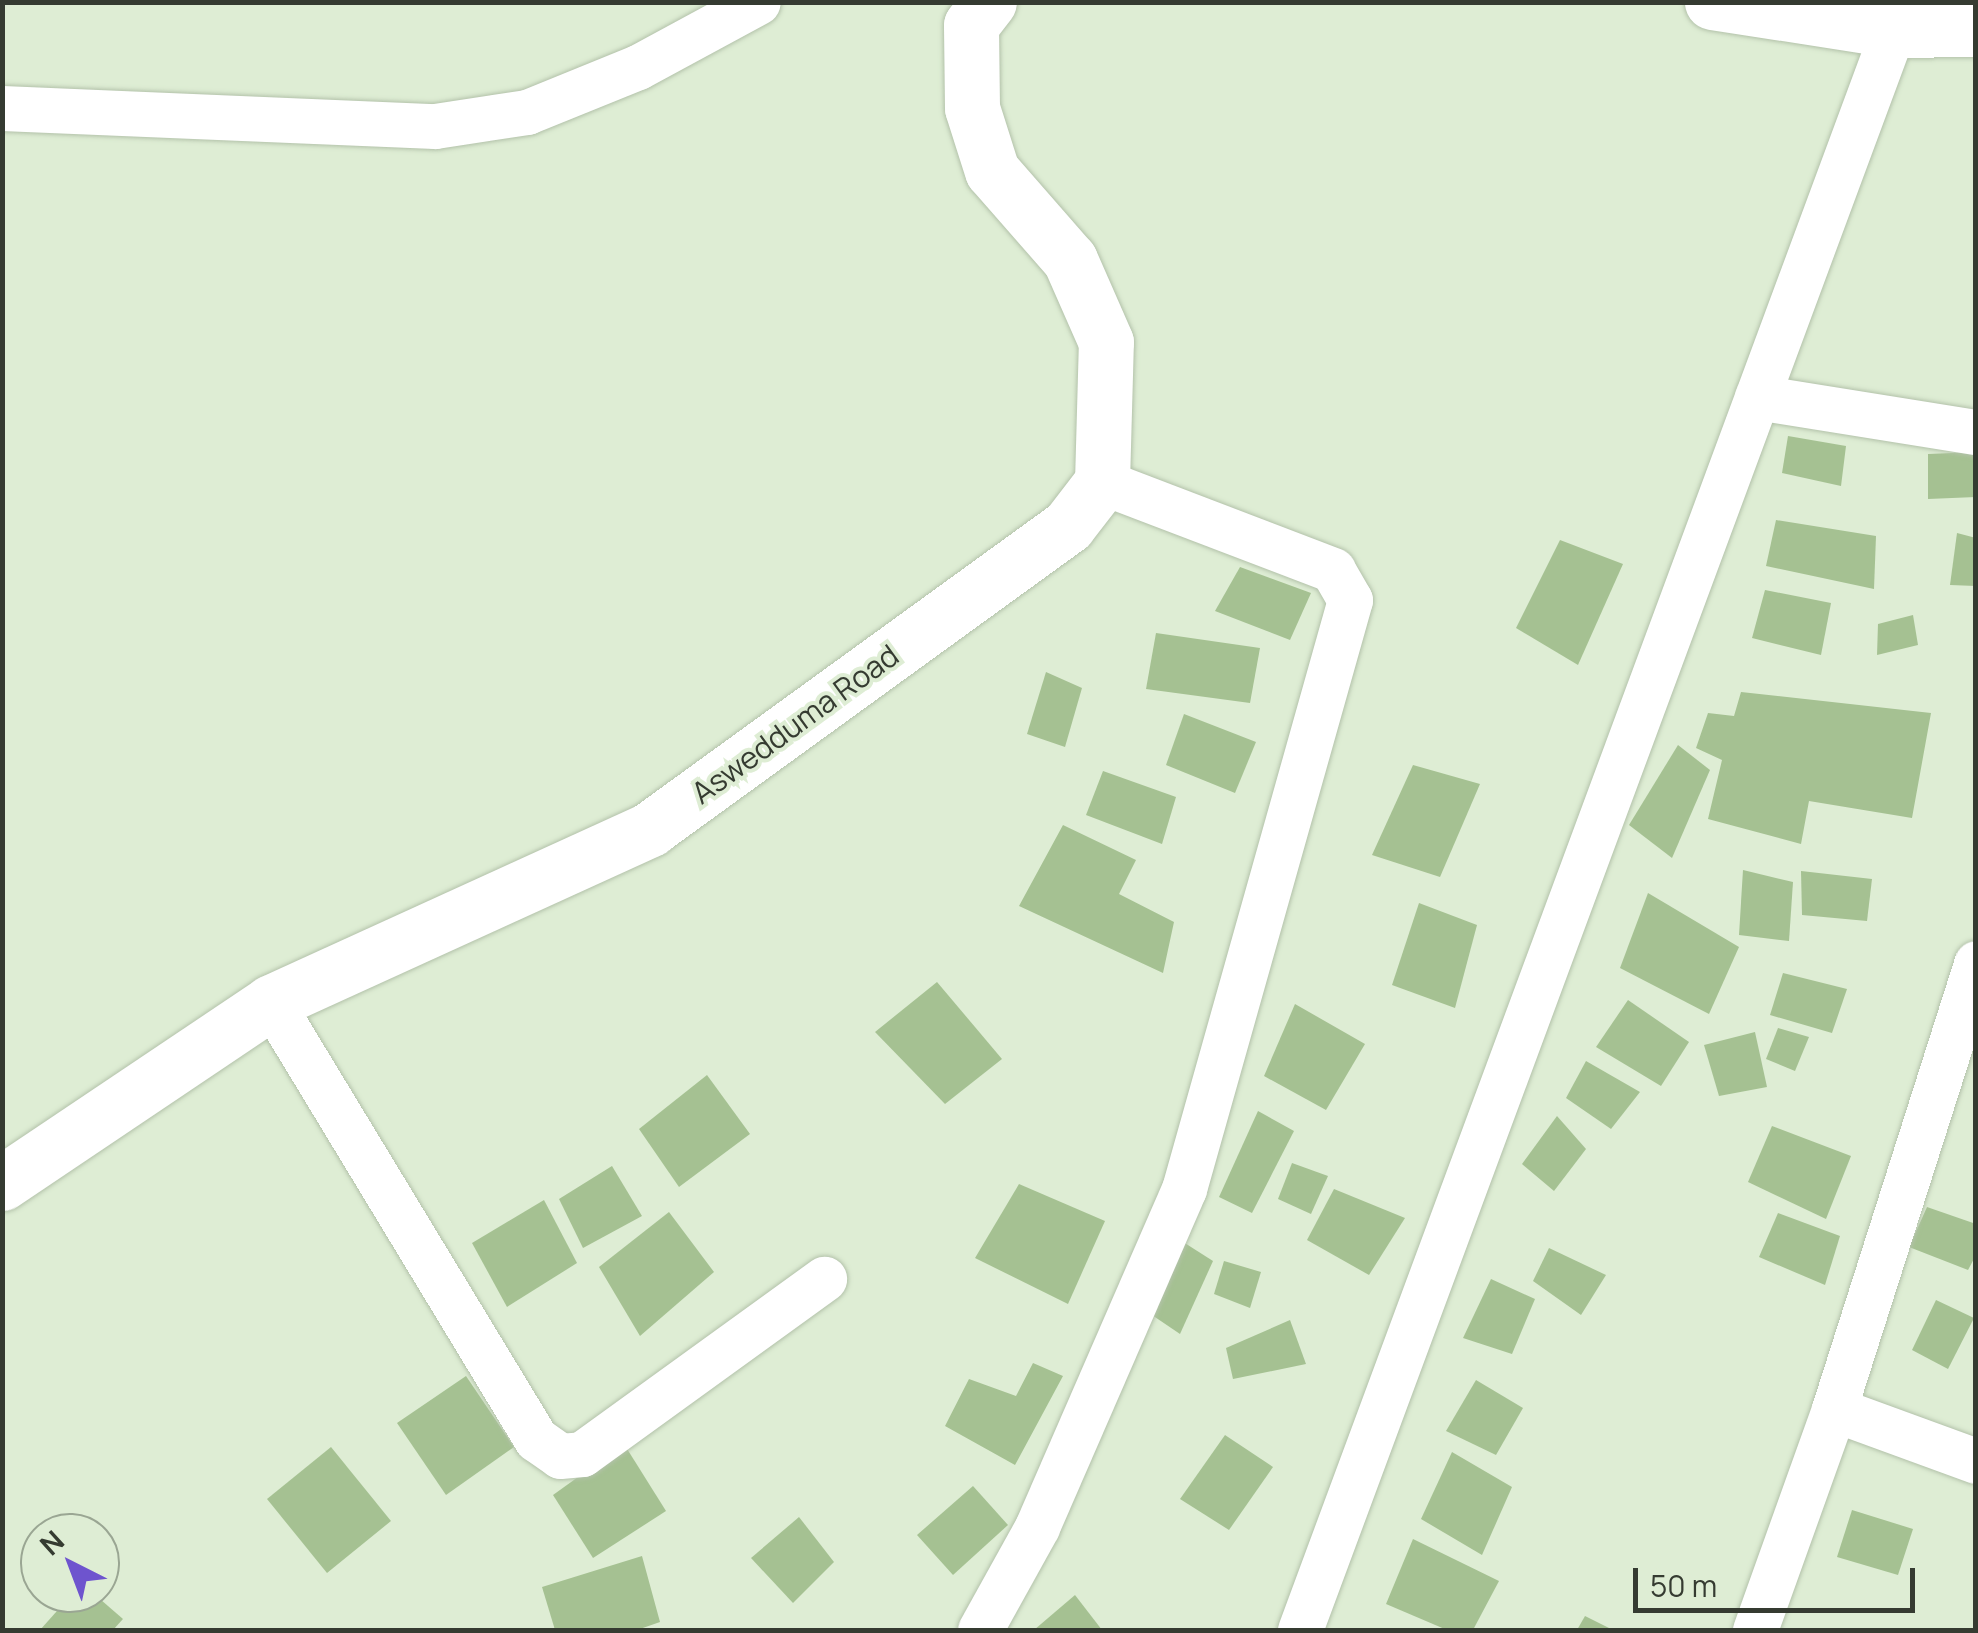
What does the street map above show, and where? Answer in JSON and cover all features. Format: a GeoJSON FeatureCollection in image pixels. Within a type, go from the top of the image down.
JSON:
{"type":"FeatureCollection","features":[{"type":"Feature","properties":{"kind":"street"},"geometry":{"type":"LineString","coordinates":[[2,108],[435,126],[527,112],[638,67],[758,2]]}},
{"type":"Feature","properties":{"kind":"street"},"geometry":{"type":"LineString","coordinates":[[980,1630],[1038,1527],[1184,1190],[1350,600],[1334,570],[1102,482],[1106,342],[1070,260],[992,171],[972,108],[971,25],[990,2]]}},
{"type":"Feature","properties":{"kind":"street"},"geometry":{"type":"LineString","coordinates":[[1712,2],[1893,30],[1976,29]]}},
{"type":"Feature","properties":{"kind":"street"},"geometry":{"type":"LineString","coordinates":[[1300,1630],[1893,30]]}},
{"type":"Feature","properties":{"kind":"street"},"geometry":{"type":"LineString","coordinates":[[1757,397],[1976,432]]}},
{"type":"Feature","properties":{"kind":"street","name":"Aswedduma Road"},"geometry":{"type":"LineString","coordinates":[[2,1183],[270,1002],[650,828],[1068,526],[1102,482]]}},
{"type":"Feature","properties":{"kind":"street"},"geometry":{"type":"LineString","coordinates":[[1755,1630],[1834,1409],[1976,963]]}},
{"type":"Feature","properties":{"kind":"street"},"geometry":{"type":"LineString","coordinates":[[270,1002],[536,1439],[560,1456],[582,1454],[824,1279]]}},
{"type":"Feature","properties":{"kind":"street"},"geometry":{"type":"LineString","coordinates":[[1834,1409],[1976,1461]]}},
{"type":"Feature","properties":{"kind":"building"},"geometry":{"type":"Polygon","coordinates":[[[1788,436],[1846,446],[1841,486],[1782,473],[1788,436]]]}},
{"type":"Feature","properties":{"kind":"building"},"geometry":{"type":"Polygon","coordinates":[[[1976,452],[1976,497],[1928,499],[1928,454],[1976,452]]]}},
{"type":"Feature","properties":{"kind":"building"},"geometry":{"type":"Polygon","coordinates":[[[1776,520],[1876,536],[1874,589],[1766,566],[1776,520]]]}},
{"type":"Feature","properties":{"kind":"building"},"geometry":{"type":"Polygon","coordinates":[[[1957,533],[1976,538],[1976,586],[1950,585],[1957,533]]]}},
{"type":"Feature","properties":{"kind":"building"},"geometry":{"type":"Polygon","coordinates":[[[1560,540],[1623,564],[1578,665],[1516,628],[1560,540]]]}},
{"type":"Feature","properties":{"kind":"building"},"geometry":{"type":"Polygon","coordinates":[[[1240,567],[1311,593],[1290,640],[1215,611],[1240,567]]]}},
{"type":"Feature","properties":{"kind":"building"},"geometry":{"type":"Polygon","coordinates":[[[1765,590],[1831,603],[1821,655],[1752,638],[1765,590]]]}},
{"type":"Feature","properties":{"kind":"building"},"geometry":{"type":"Polygon","coordinates":[[[1913,615],[1918,645],[1877,655],[1878,624],[1913,615]]]}},
{"type":"Feature","properties":{"kind":"building"},"geometry":{"type":"Polygon","coordinates":[[[1156,633],[1260,648],[1250,703],[1146,689],[1156,633]]]}},
{"type":"Feature","properties":{"kind":"building"},"geometry":{"type":"Polygon","coordinates":[[[1046,672],[1082,688],[1065,747],[1027,734],[1046,672]]]}},
{"type":"Feature","properties":{"kind":"building"},"geometry":{"type":"Polygon","coordinates":[[[1741,692],[1931,713],[1912,818],[1809,801],[1801,844],[1708,819],[1722,760],[1696,748],[1708,713],[1734,716],[1741,692]]]}},
{"type":"Feature","properties":{"kind":"building"},"geometry":{"type":"Polygon","coordinates":[[[1184,714],[1256,742],[1235,793],[1166,765],[1184,714]]]}},
{"type":"Feature","properties":{"kind":"building"},"geometry":{"type":"Polygon","coordinates":[[[1678,745],[1710,770],[1672,858],[1629,825],[1678,745]]]}},
{"type":"Feature","properties":{"kind":"building"},"geometry":{"type":"Polygon","coordinates":[[[1413,765],[1480,784],[1440,877],[1372,855],[1413,765]]]}},
{"type":"Feature","properties":{"kind":"building"},"geometry":{"type":"Polygon","coordinates":[[[1103,771],[1176,797],[1162,844],[1086,815],[1103,771]]]}},
{"type":"Feature","properties":{"kind":"building"},"geometry":{"type":"Polygon","coordinates":[[[1063,825],[1136,860],[1119,894],[1174,922],[1163,973],[1019,906],[1063,825]]]}},
{"type":"Feature","properties":{"kind":"building"},"geometry":{"type":"Polygon","coordinates":[[[1743,870],[1793,882],[1789,941],[1739,935],[1743,870]]]}},
{"type":"Feature","properties":{"kind":"building"},"geometry":{"type":"Polygon","coordinates":[[[1801,871],[1872,879],[1867,921],[1802,915],[1801,871]]]}},
{"type":"Feature","properties":{"kind":"building"},"geometry":{"type":"Polygon","coordinates":[[[1648,893],[1739,947],[1709,1014],[1620,968],[1648,893]]]}},
{"type":"Feature","properties":{"kind":"building"},"geometry":{"type":"Polygon","coordinates":[[[1419,903],[1477,925],[1455,1008],[1392,985],[1419,903]]]}},
{"type":"Feature","properties":{"kind":"building"},"geometry":{"type":"Polygon","coordinates":[[[1783,973],[1847,989],[1832,1033],[1770,1015],[1783,973]]]}},
{"type":"Feature","properties":{"kind":"building"},"geometry":{"type":"Polygon","coordinates":[[[937,982],[1002,1059],[945,1104],[875,1032],[937,982]]]}},
{"type":"Feature","properties":{"kind":"building"},"geometry":{"type":"Polygon","coordinates":[[[1628,1000],[1689,1042],[1661,1086],[1596,1047],[1628,1000]]]}},
{"type":"Feature","properties":{"kind":"building"},"geometry":{"type":"Polygon","coordinates":[[[1295,1004],[1365,1044],[1326,1110],[1264,1076],[1295,1004]]]}},
{"type":"Feature","properties":{"kind":"building"},"geometry":{"type":"Polygon","coordinates":[[[1778,1028],[1809,1037],[1795,1071],[1766,1059],[1778,1028]]]}},
{"type":"Feature","properties":{"kind":"building"},"geometry":{"type":"Polygon","coordinates":[[[1755,1032],[1767,1087],[1719,1096],[1704,1045],[1755,1032]]]}},
{"type":"Feature","properties":{"kind":"building"},"geometry":{"type":"Polygon","coordinates":[[[1586,1061],[1640,1092],[1611,1129],[1566,1098],[1586,1061]]]}},
{"type":"Feature","properties":{"kind":"building"},"geometry":{"type":"Polygon","coordinates":[[[707,1075],[750,1134],[679,1187],[639,1129],[707,1075]]]}},
{"type":"Feature","properties":{"kind":"building"},"geometry":{"type":"Polygon","coordinates":[[[1258,1111],[1294,1131],[1252,1213],[1219,1197],[1258,1111]]]}},
{"type":"Feature","properties":{"kind":"building"},"geometry":{"type":"Polygon","coordinates":[[[1557,1116],[1586,1149],[1554,1191],[1522,1164],[1557,1116]]]}},
{"type":"Feature","properties":{"kind":"building"},"geometry":{"type":"Polygon","coordinates":[[[1772,1126],[1851,1156],[1826,1219],[1748,1182],[1772,1126]]]}},
{"type":"Feature","properties":{"kind":"building"},"geometry":{"type":"Polygon","coordinates":[[[1292,1163],[1328,1176],[1311,1214],[1278,1199],[1292,1163]]]}},
{"type":"Feature","properties":{"kind":"building"},"geometry":{"type":"Polygon","coordinates":[[[612,1166],[642,1216],[583,1248],[559,1199],[612,1166]]]}},
{"type":"Feature","properties":{"kind":"building"},"geometry":{"type":"Polygon","coordinates":[[[1019,1184],[1105,1221],[1068,1304],[975,1258],[1019,1184]]]}},
{"type":"Feature","properties":{"kind":"building"},"geometry":{"type":"Polygon","coordinates":[[[1334,1189],[1405,1218],[1369,1275],[1307,1240],[1334,1189]]]}},
{"type":"Feature","properties":{"kind":"building"},"geometry":{"type":"Polygon","coordinates":[[[544,1200],[577,1263],[507,1307],[472,1243],[544,1200]]]}},
{"type":"Feature","properties":{"kind":"building"},"geometry":{"type":"Polygon","coordinates":[[[1927,1207],[1976,1224],[1976,1255],[1968,1270],[1909,1247],[1927,1207]]]}},
{"type":"Feature","properties":{"kind":"building"},"geometry":{"type":"Polygon","coordinates":[[[669,1212],[714,1272],[640,1336],[599,1267],[669,1212]]]}},
{"type":"Feature","properties":{"kind":"building"},"geometry":{"type":"Polygon","coordinates":[[[1778,1213],[1840,1236],[1825,1285],[1759,1257],[1778,1213]]]}},
{"type":"Feature","properties":{"kind":"building"},"geometry":{"type":"Polygon","coordinates":[[[1180,1240],[1213,1261],[1180,1334],[1149,1313],[1180,1240]]]}},
{"type":"Feature","properties":{"kind":"building"},"geometry":{"type":"Polygon","coordinates":[[[1549,1248],[1606,1275],[1581,1315],[1533,1281],[1549,1248]]]}},
{"type":"Feature","properties":{"kind":"building"},"geometry":{"type":"Polygon","coordinates":[[[1224,1261],[1261,1272],[1250,1308],[1214,1294],[1224,1261]]]}},
{"type":"Feature","properties":{"kind":"building"},"geometry":{"type":"Polygon","coordinates":[[[1491,1279],[1535,1299],[1512,1354],[1463,1338],[1491,1279]]]}},
{"type":"Feature","properties":{"kind":"building"},"geometry":{"type":"Polygon","coordinates":[[[1936,1300],[1974,1318],[1948,1369],[1912,1350],[1936,1300]]]}},
{"type":"Feature","properties":{"kind":"building"},"geometry":{"type":"Polygon","coordinates":[[[1290,1320],[1306,1364],[1233,1379],[1226,1348],[1290,1320]]]}},
{"type":"Feature","properties":{"kind":"building"},"geometry":{"type":"Polygon","coordinates":[[[1033,1363],[1063,1376],[1015,1465],[945,1426],[969,1379],[1016,1396],[1033,1363]]]}},
{"type":"Feature","properties":{"kind":"building"},"geometry":{"type":"Polygon","coordinates":[[[466,1376],[514,1447],[446,1495],[397,1423],[466,1376]]]}},
{"type":"Feature","properties":{"kind":"building"},"geometry":{"type":"Polygon","coordinates":[[[1476,1380],[1523,1408],[1496,1455],[1446,1431],[1476,1380]]]}},
{"type":"Feature","properties":{"kind":"building"},"geometry":{"type":"Polygon","coordinates":[[[1225,1435],[1273,1467],[1229,1530],[1180,1499],[1225,1435]]]}},
{"type":"Feature","properties":{"kind":"building"},"geometry":{"type":"Polygon","coordinates":[[[624,1444],[666,1511],[593,1558],[553,1495],[624,1444]]]}},
{"type":"Feature","properties":{"kind":"building"},"geometry":{"type":"Polygon","coordinates":[[[331,1447],[391,1521],[327,1573],[267,1499],[331,1447]]]}},
{"type":"Feature","properties":{"kind":"building"},"geometry":{"type":"Polygon","coordinates":[[[1452,1452],[1512,1487],[1482,1555],[1421,1519],[1452,1452]]]}},
{"type":"Feature","properties":{"kind":"building"},"geometry":{"type":"Polygon","coordinates":[[[973,1486],[1008,1525],[953,1575],[917,1535],[973,1486]]]}},
{"type":"Feature","properties":{"kind":"building"},"geometry":{"type":"Polygon","coordinates":[[[1852,1510],[1913,1529],[1898,1575],[1837,1557],[1852,1510]]]}},
{"type":"Feature","properties":{"kind":"building"},"geometry":{"type":"Polygon","coordinates":[[[799,1517],[834,1562],[793,1603],[751,1558],[799,1517]]]}},
{"type":"Feature","properties":{"kind":"building"},"geometry":{"type":"Polygon","coordinates":[[[1413,1539],[1499,1581],[1473,1630],[1447,1630],[1386,1604],[1413,1539]]]}},
{"type":"Feature","properties":{"kind":"building"},"geometry":{"type":"Polygon","coordinates":[[[642,1556],[660,1622],[637,1630],[555,1630],[542,1587],[642,1556]]]}},
{"type":"Feature","properties":{"kind":"building"},"geometry":{"type":"Polygon","coordinates":[[[1075,1595],[1102,1630],[1034,1630],[1075,1595]]]}},
{"type":"Feature","properties":{"kind":"building"},"geometry":{"type":"Polygon","coordinates":[[[55,1613],[116,1613],[123,1619],[113,1630],[40,1630],[55,1613]]]}},
{"type":"Feature","properties":{"kind":"building"},"geometry":{"type":"Polygon","coordinates":[[[1585,1616],[1613,1630],[1577,1630],[1585,1616]]]}}]}
